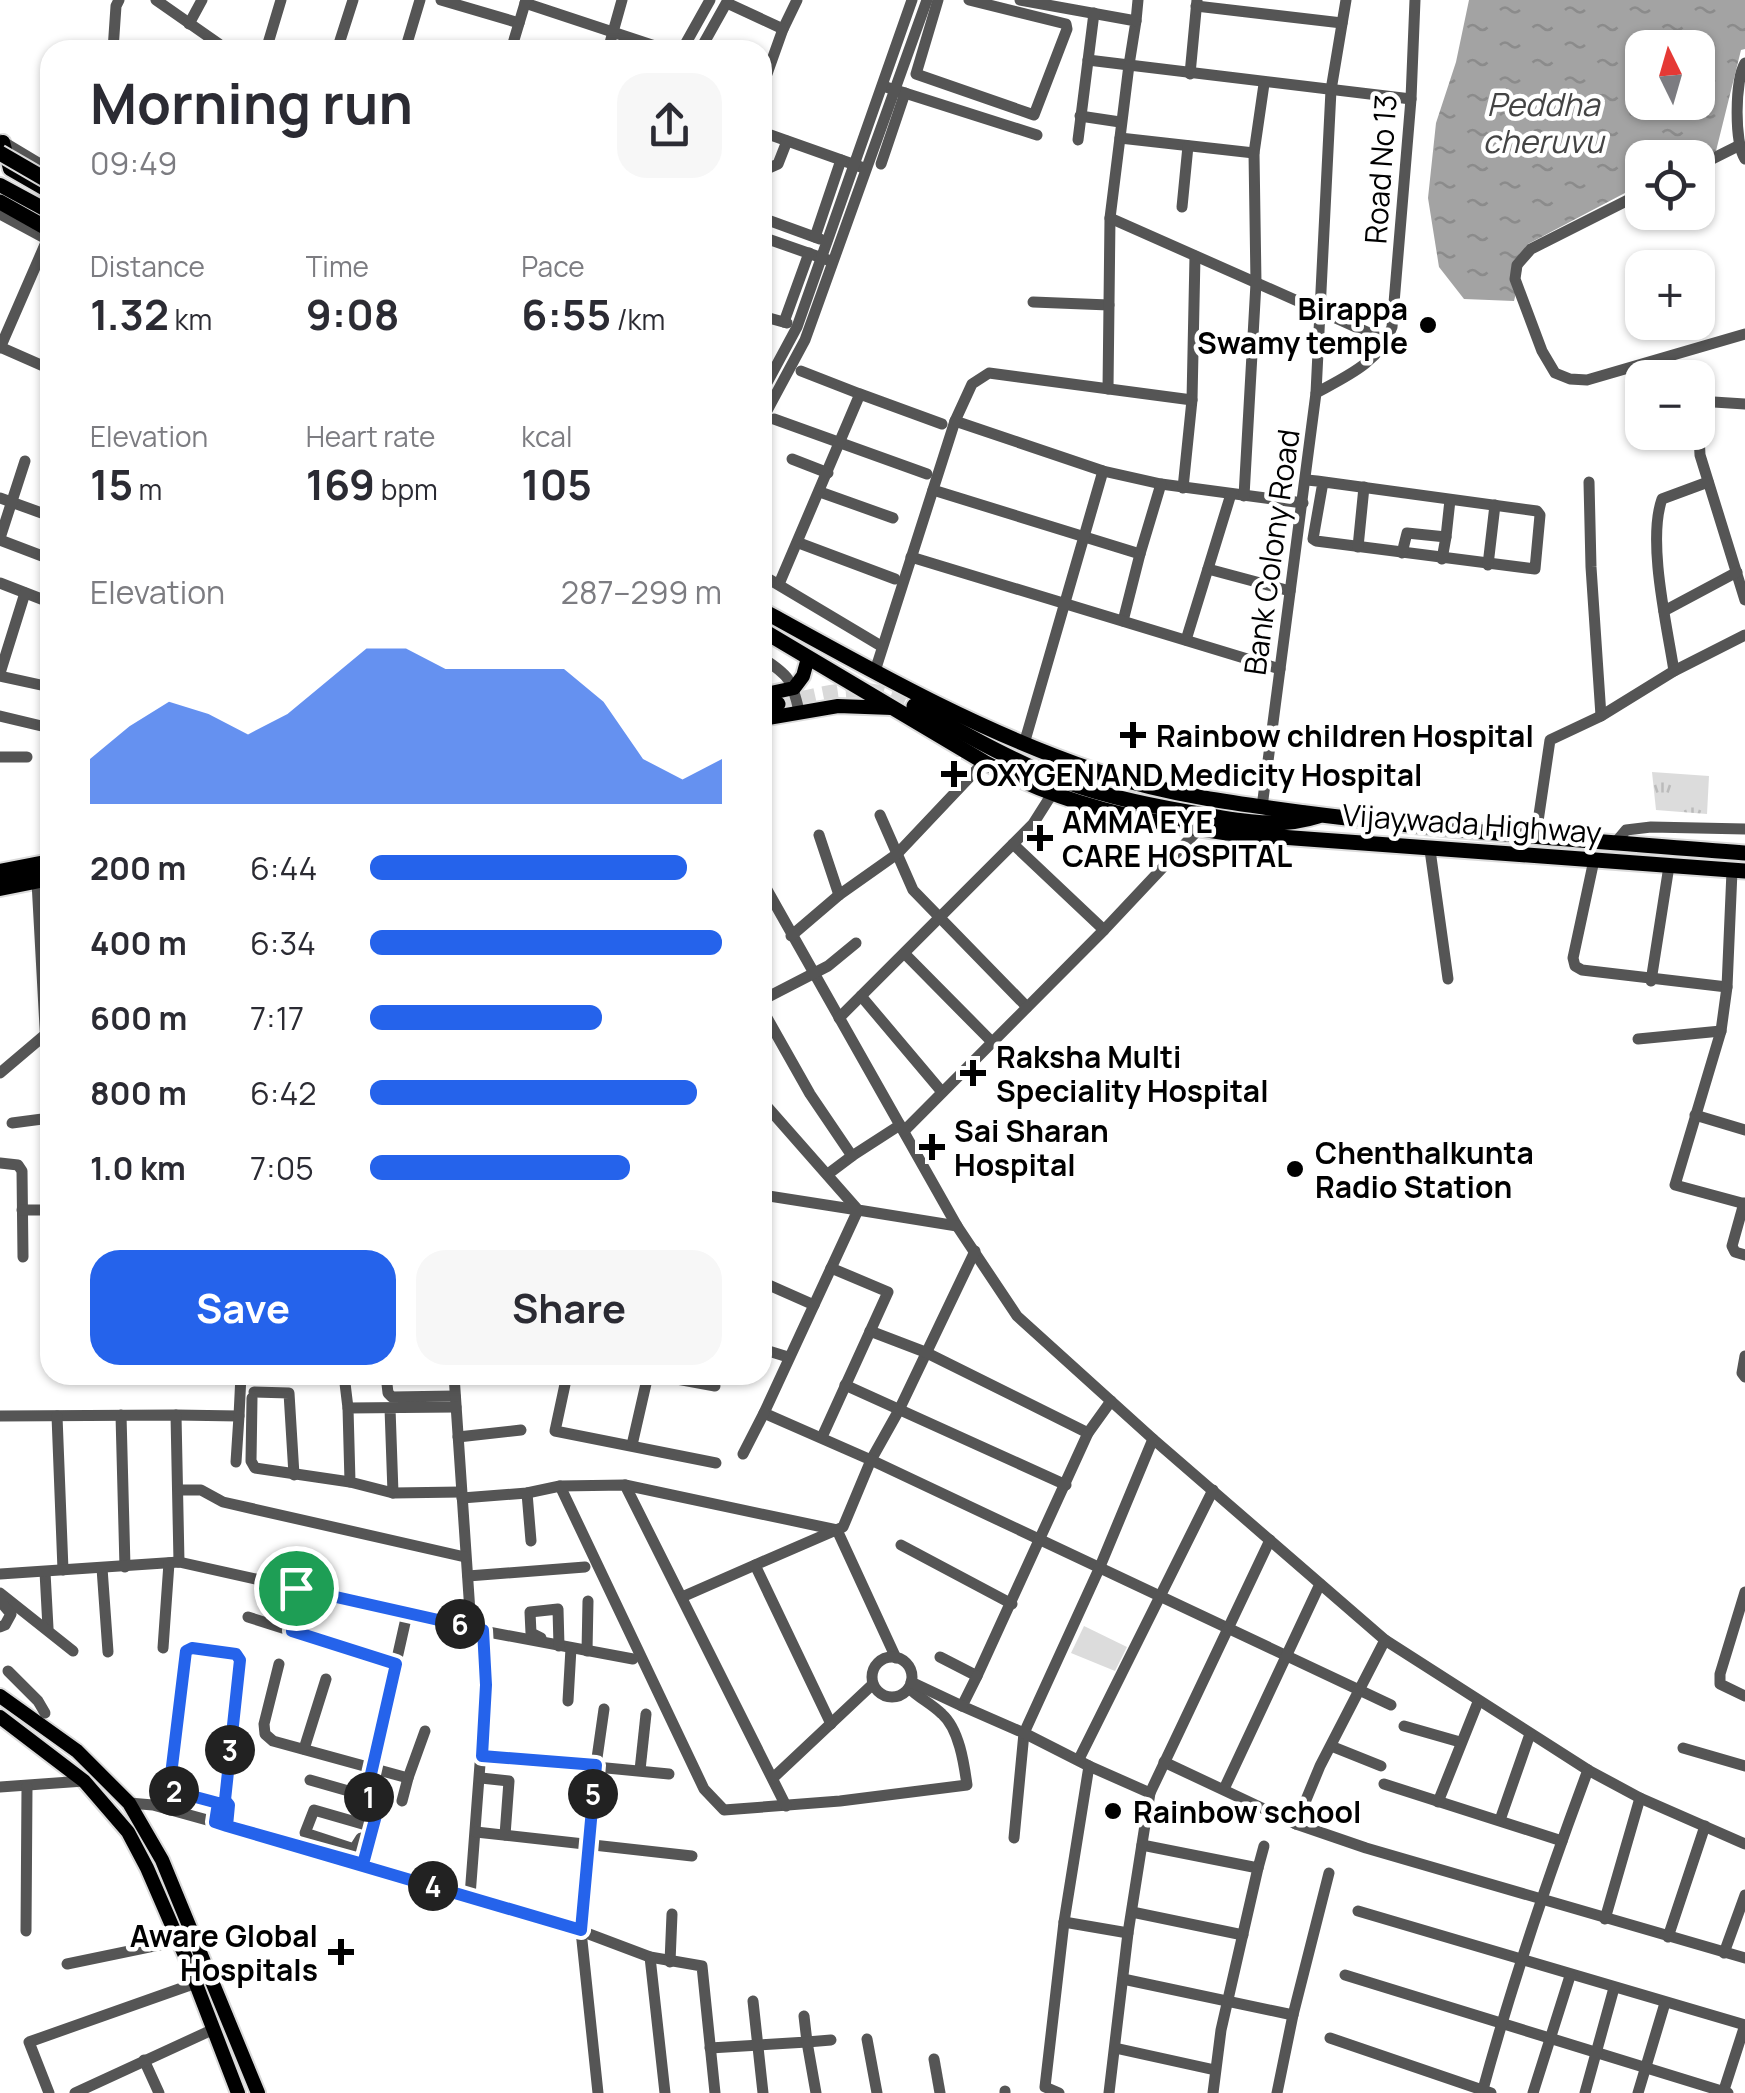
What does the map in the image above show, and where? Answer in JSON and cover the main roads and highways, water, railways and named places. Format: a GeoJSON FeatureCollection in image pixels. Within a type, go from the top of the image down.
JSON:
{"type":"FeatureCollection","features":[{"type":"Feature","properties":{"kind":"highway"},"geometry":{"type":"LineString","coordinates":[[1,145],[40,174]]}},
{"type":"Feature","properties":{"kind":"highway"},"geometry":{"type":"LineString","coordinates":[[0,202],[40,231]]}},
{"type":"Feature","properties":{"kind":"highway","name":"Vijaywada Highway"},"geometry":{"type":"LineString","coordinates":[[772,615],[1024,744],[1126,780],[1262,807],[1430,829],[1745,853]]}},
{"type":"Feature","properties":{"kind":"highway","name":"Vijaywada Highway"},"geometry":{"type":"LineString","coordinates":[[772,636],[984,762],[1094,810],[1198,830],[1738,871]]}},
{"type":"Feature","properties":{"kind":"highway"},"geometry":{"type":"LineString","coordinates":[[914,706],[991,748],[1064,781],[1112,796],[1218,818],[1270,823],[1295,824],[1322,815]]}},
{"type":"Feature","properties":{"kind":"highway"},"geometry":{"type":"LineString","coordinates":[[1502,834],[1502,853]]}},
{"type":"Feature","properties":{"kind":"highway"},"geometry":{"type":"LineString","coordinates":[[0,881],[40,872]]}},
{"type":"Feature","properties":{"kind":"main road"},"geometry":{"type":"LineString","coordinates":[[1,145],[10,169],[40,186]]}},
{"type":"Feature","properties":{"kind":"main road"},"geometry":{"type":"LineString","coordinates":[[0,184],[40,206]]}},
{"type":"Feature","properties":{"kind":"main road"},"geometry":{"type":"LineString","coordinates":[[772,693],[794,688],[803,676],[808,658]]}},
{"type":"Feature","properties":{"kind":"main road"},"geometry":{"type":"LineString","coordinates":[[772,717],[838,706],[893,708]]}},
{"type":"Feature","properties":{"kind":"main road"},"geometry":{"type":"LineString","coordinates":[[0,871],[40,862]]}},
{"type":"Feature","properties":{"kind":"main road"},"geometry":{"type":"LineString","coordinates":[[0,888],[40,881]]}},
{"type":"Feature","properties":{"kind":"main road"},"geometry":{"type":"LineString","coordinates":[[0,1696],[42,1718],[129,1803],[162,1860],[258,2093]]}},
{"type":"Feature","properties":{"kind":"main road"},"geometry":{"type":"LineString","coordinates":[[0,1717],[84,1781],[128,1832],[148,1868],[238,2093]]}},
{"type":"Feature","properties":{"kind":"water","name":"Peddha cheruvu"},"geometry":{"type":"Polygon","coordinates":[[[1469,0],[1745,0],[1745,49],[1741,50],[1716,151],[1715,140],[1625,140],[1625,193],[1528,244],[1514,301],[1464,299],[1439,267],[1428,198],[1436,123],[1456,62],[1469,0]]]}},
{"type":"Feature","properties":{"kind":"tunnel"},"geometry":{"type":"LineString","coordinates":[[778,704],[831,692],[863,690],[896,697],[914,706]]}},
{"type":"Feature","properties":{"kind":"place","name":"Birappa Swamy temple"},"geometry":{"type":"Point","coordinates":[1428,325]}},
{"type":"Feature","properties":{"kind":"place","name":"Rainbow children Hospital"},"geometry":{"type":"Point","coordinates":[1133,735]}},
{"type":"Feature","properties":{"kind":"place","name":"OXYGEN AND Medicity Hospital"},"geometry":{"type":"Point","coordinates":[954,774]}},
{"type":"Feature","properties":{"kind":"place","name":"AMMA EYE CARE HOSPITAL"},"geometry":{"type":"Point","coordinates":[1040,838]}},
{"type":"Feature","properties":{"kind":"place","name":"Raksha Multi Speciality Hospital"},"geometry":{"type":"Point","coordinates":[973,1073]}},
{"type":"Feature","properties":{"kind":"place","name":"Sai Sharan Hospital"},"geometry":{"type":"Point","coordinates":[932,1147]}},
{"type":"Feature","properties":{"kind":"place","name":"Chenthalkunta Radio Station"},"geometry":{"type":"Point","coordinates":[1295,1169]}},
{"type":"Feature","properties":{"kind":"place","name":"Rainbow school"},"geometry":{"type":"Point","coordinates":[1113,1811]}},
{"type":"Feature","properties":{"kind":"place","name":"Aware Global Hospitals"},"geometry":{"type":"Point","coordinates":[341,1952]}}]}
